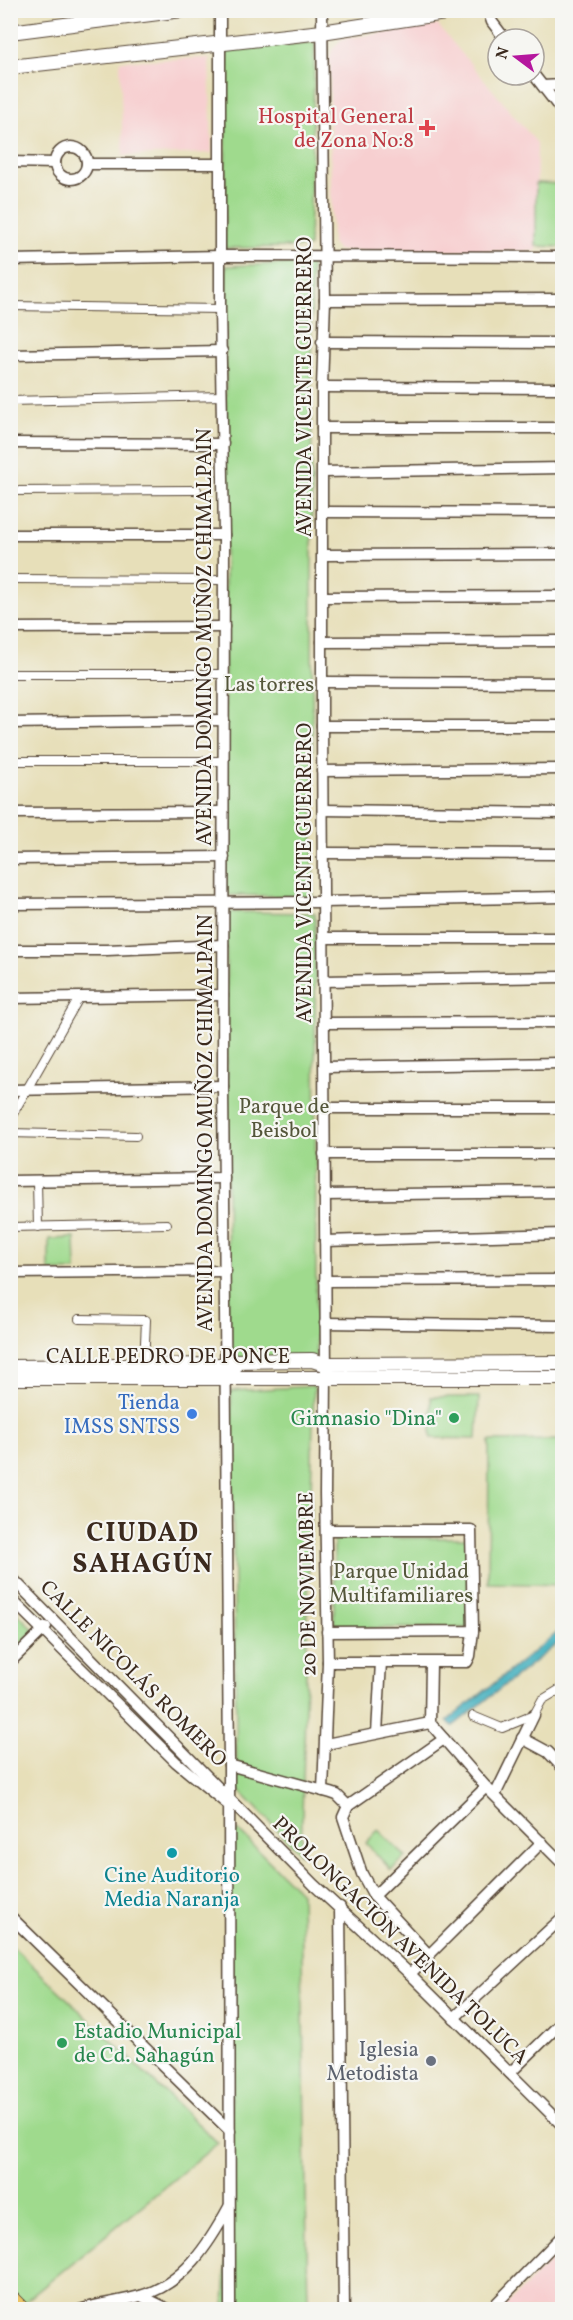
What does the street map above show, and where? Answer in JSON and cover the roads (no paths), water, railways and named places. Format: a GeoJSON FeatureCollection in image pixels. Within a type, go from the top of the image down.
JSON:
{"type":"FeatureCollection","features":[{"type":"Feature","properties":{"kind":"main road"},"geometry":{"type":"LineString","coordinates":[[10,2298],[22,2310]]}},
{"type":"Feature","properties":{"kind":"street"},"geometry":{"type":"LineString","coordinates":[[10,32],[182,10]]}},
{"type":"Feature","properties":{"kind":"street","name":"AVENIDA DOMINGO MUÑOZ CHIMALPAIN"},"geometry":{"type":"LineString","coordinates":[[220,10],[219,164],[222,256],[220,309],[224,535],[223,1086],[229,1765],[232,1804],[230,2310]]}},
{"type":"Feature","properties":{"kind":"street","name":"AVENIDA VICENTE GUERRERO"},"geometry":{"type":"LineString","coordinates":[[322,10],[325,257],[322,342],[322,771],[326,1370]]}},
{"type":"Feature","properties":{"kind":"street"},"geometry":{"type":"LineString","coordinates":[[10,67],[322,32],[464,10]]}},
{"type":"Feature","properties":{"kind":"street"},"geometry":{"type":"LineString","coordinates":[[488,10],[496,27]]}},
{"type":"Feature","properties":{"kind":"street"},"geometry":{"type":"LineString","coordinates":[[546,86],[562,85]]}},
{"type":"Feature","properties":{"kind":"street"},"geometry":{"type":"LineString","coordinates":[[544,87],[562,111]]}},
{"type":"Feature","properties":{"kind":"street"},"geometry":{"type":"LineString","coordinates":[[72,147],[83,152],[87,164],[82,175],[71,179],[59,174],[55,162],[60,152],[72,147]]}},
{"type":"Feature","properties":{"kind":"street"},"geometry":{"type":"LineString","coordinates":[[10,162],[55,162]]}},
{"type":"Feature","properties":{"kind":"street"},"geometry":{"type":"LineString","coordinates":[[87,164],[219,164]]}},
{"type":"Feature","properties":{"kind":"street"},"geometry":{"type":"LineString","coordinates":[[10,260],[222,256],[562,256]]}},
{"type":"Feature","properties":{"kind":"street"},"geometry":{"type":"LineString","coordinates":[[325,300],[562,299]]}},
{"type":"Feature","properties":{"kind":"street"},"geometry":{"type":"LineString","coordinates":[[10,306],[220,309]]}},
{"type":"Feature","properties":{"kind":"street"},"geometry":{"type":"LineString","coordinates":[[322,342],[562,343]]}},
{"type":"Feature","properties":{"kind":"street"},"geometry":{"type":"LineString","coordinates":[[10,355],[222,351]]}},
{"type":"Feature","properties":{"kind":"street"},"geometry":{"type":"LineString","coordinates":[[322,387],[562,388]]}},
{"type":"Feature","properties":{"kind":"street"},"geometry":{"type":"LineString","coordinates":[[10,400],[222,396]]}},
{"type":"Feature","properties":{"kind":"street"},"geometry":{"type":"LineString","coordinates":[[322,428],[562,428]]}},
{"type":"Feature","properties":{"kind":"street"},"geometry":{"type":"LineString","coordinates":[[10,443],[223,444]]}},
{"type":"Feature","properties":{"kind":"street"},"geometry":{"type":"LineString","coordinates":[[323,472],[562,468]]}},
{"type":"Feature","properties":{"kind":"street"},"geometry":{"type":"LineString","coordinates":[[10,491],[197,490]]}},
{"type":"Feature","properties":{"kind":"street"},"geometry":{"type":"LineString","coordinates":[[323,512],[562,513]]}},
{"type":"Feature","properties":{"kind":"street"},"geometry":{"type":"LineString","coordinates":[[10,535],[224,535]]}},
{"type":"Feature","properties":{"kind":"street"},"geometry":{"type":"LineString","coordinates":[[323,555],[562,554]]}},
{"type":"Feature","properties":{"kind":"street"},"geometry":{"type":"LineString","coordinates":[[10,579],[224,580]]}},
{"type":"Feature","properties":{"kind":"street"},"geometry":{"type":"LineString","coordinates":[[323,597],[562,596]]}},
{"type":"Feature","properties":{"kind":"street"},"geometry":{"type":"LineString","coordinates":[[10,628],[224,627]]}},
{"type":"Feature","properties":{"kind":"street"},"geometry":{"type":"LineString","coordinates":[[322,642],[562,641]]}},
{"type":"Feature","properties":{"kind":"street"},"geometry":{"type":"LineString","coordinates":[[10,674],[224,674]]}},
{"type":"Feature","properties":{"kind":"street"},"geometry":{"type":"LineString","coordinates":[[322,682],[562,683]]}},
{"type":"Feature","properties":{"kind":"street"},"geometry":{"type":"LineString","coordinates":[[10,723],[224,720]]}},
{"type":"Feature","properties":{"kind":"street"},"geometry":{"type":"LineString","coordinates":[[322,726],[562,726]]}},
{"type":"Feature","properties":{"kind":"street"},"geometry":{"type":"LineString","coordinates":[[10,761],[224,761]]}},
{"type":"Feature","properties":{"kind":"street"},"geometry":{"type":"LineString","coordinates":[[322,771],[562,769]]}},
{"type":"Feature","properties":{"kind":"street"},"geometry":{"type":"LineString","coordinates":[[323,810],[562,813]]}},
{"type":"Feature","properties":{"kind":"street"},"geometry":{"type":"LineString","coordinates":[[10,813],[223,812]]}},
{"type":"Feature","properties":{"kind":"street"},"geometry":{"type":"LineString","coordinates":[[323,853],[562,854]]}},
{"type":"Feature","properties":{"kind":"street"},"geometry":{"type":"LineString","coordinates":[[10,859],[224,857]]}},
{"type":"Feature","properties":{"kind":"street"},"geometry":{"type":"LineString","coordinates":[[10,904],[324,902],[562,897]]}},
{"type":"Feature","properties":{"kind":"street"},"geometry":{"type":"LineString","coordinates":[[324,938],[562,938]]}},
{"type":"Feature","properties":{"kind":"street"},"geometry":{"type":"LineString","coordinates":[[10,950],[107,950],[223,945]]}},
{"type":"Feature","properties":{"kind":"street"},"geometry":{"type":"LineString","coordinates":[[323,981],[562,977]]}},
{"type":"Feature","properties":{"kind":"street"},"geometry":{"type":"LineString","coordinates":[[10,998],[223,995]]}},
{"type":"Feature","properties":{"kind":"street"},"geometry":{"type":"LineString","coordinates":[[10,1119],[79,998]]}},
{"type":"Feature","properties":{"kind":"street"},"geometry":{"type":"LineString","coordinates":[[324,1023],[562,1022]]}},
{"type":"Feature","properties":{"kind":"street"},"geometry":{"type":"LineString","coordinates":[[325,1067],[562,1063]]}},
{"type":"Feature","properties":{"kind":"street"},"geometry":{"type":"LineString","coordinates":[[10,1090],[223,1086]]}},
{"type":"Feature","properties":{"kind":"street"},"geometry":{"type":"LineString","coordinates":[[324,1108],[562,1108]]}},
{"type":"Feature","properties":{"kind":"street"},"geometry":{"type":"LineString","coordinates":[[10,1133],[136,1136]]}},
{"type":"Feature","properties":{"kind":"street"},"geometry":{"type":"LineString","coordinates":[[324,1154],[562,1154]]}},
{"type":"Feature","properties":{"kind":"street"},"geometry":{"type":"LineString","coordinates":[[10,1181],[224,1178]]}},
{"type":"Feature","properties":{"kind":"street"},"geometry":{"type":"LineString","coordinates":[[37,1180],[38,1227]]}},
{"type":"Feature","properties":{"kind":"street"},"geometry":{"type":"LineString","coordinates":[[324,1195],[562,1192]]}},
{"type":"Feature","properties":{"kind":"street"},"geometry":{"type":"LineString","coordinates":[[10,1227],[167,1224]]}},
{"type":"Feature","properties":{"kind":"street"},"geometry":{"type":"LineString","coordinates":[[325,1241],[562,1234]]}},
{"type":"Feature","properties":{"kind":"street"},"geometry":{"type":"LineString","coordinates":[[10,1273],[226,1271]]}},
{"type":"Feature","properties":{"kind":"street"},"geometry":{"type":"LineString","coordinates":[[325,1281],[562,1280]]}},
{"type":"Feature","properties":{"kind":"street"},"geometry":{"type":"LineString","coordinates":[[79,1319],[146,1320],[144,1366]]}},
{"type":"Feature","properties":{"kind":"street"},"geometry":{"type":"LineString","coordinates":[[325,1323],[562,1326]]}},
{"type":"Feature","properties":{"kind":"street","name":"CALLE PEDRO DE PONCE"},"geometry":{"type":"LineString","coordinates":[[226,1371],[232,1361],[312,1360],[326,1370]]}},
{"type":"Feature","properties":{"kind":"street"},"geometry":{"type":"LineString","coordinates":[[326,1370],[562,1363]]}},
{"type":"Feature","properties":{"kind":"street","name":"CALLE PEDRO DE PONCE"},"geometry":{"type":"LineString","coordinates":[[10,1367],[144,1366],[226,1371]]}},
{"type":"Feature","properties":{"kind":"street"},"geometry":{"type":"LineString","coordinates":[[326,1370],[562,1378]]}},
{"type":"Feature","properties":{"kind":"street","name":"20 DE NOVIEMBRE"},"geometry":{"type":"LineString","coordinates":[[322,1791],[326,1744],[328,1662],[326,1370]]}},
{"type":"Feature","properties":{"kind":"street","name":"CALLE PEDRO DE PONCE"},"geometry":{"type":"LineString","coordinates":[[10,1378],[226,1371]]}},
{"type":"Feature","properties":{"kind":"street"},"geometry":{"type":"LineString","coordinates":[[326,1530],[471,1530],[473,1631],[469,1659],[462,1663],[328,1662]]}},
{"type":"Feature","properties":{"kind":"street","name":"CALLE NICOLÁS ROMERO"},"geometry":{"type":"LineString","coordinates":[[10,1576],[232,1804]]}},
{"type":"Feature","properties":{"kind":"street","name":"CALLE NICOLÁS ROMERO"},"geometry":{"type":"LineString","coordinates":[[10,1598],[176,1761],[232,1804]]}},
{"type":"Feature","properties":{"kind":"street"},"geometry":{"type":"LineString","coordinates":[[10,1662],[54,1619]]}},
{"type":"Feature","properties":{"kind":"street"},"geometry":{"type":"LineString","coordinates":[[327,1632],[473,1631]]}},
{"type":"Feature","properties":{"kind":"street"},"geometry":{"type":"LineString","coordinates":[[377,1733],[381,1662]]}},
{"type":"Feature","properties":{"kind":"street"},"geometry":{"type":"LineString","coordinates":[[431,1663],[437,1730],[486,1786],[562,1863]]}},
{"type":"Feature","properties":{"kind":"street"},"geometry":{"type":"LineString","coordinates":[[495,1795],[542,1700],[562,1688]]}},
{"type":"Feature","properties":{"kind":"street"},"geometry":{"type":"LineString","coordinates":[[473,1716],[502,1728],[534,1715]]}},
{"type":"Feature","properties":{"kind":"street"},"geometry":{"type":"LineString","coordinates":[[229,1765],[322,1791],[344,1804],[437,1730]]}},
{"type":"Feature","properties":{"kind":"street"},"geometry":{"type":"LineString","coordinates":[[326,1744],[377,1733],[437,1730]]}},
{"type":"Feature","properties":{"kind":"street"},"geometry":{"type":"LineString","coordinates":[[522,1738],[548,1752],[562,1767]]}},
{"type":"Feature","properties":{"kind":"street"},"geometry":{"type":"LineString","coordinates":[[176,1761],[184,1753]]}},
{"type":"Feature","properties":{"kind":"street"},"geometry":{"type":"LineString","coordinates":[[374,1896],[486,1786]]}},
{"type":"Feature","properties":{"kind":"street","name":"PROLONGACIÓN AVENIDA TOLUCA"},"geometry":{"type":"LineString","coordinates":[[232,1804],[561,2120]]}},
{"type":"Feature","properties":{"kind":"street","name":"PROLONGACIÓN AVENIDA TOLUCA"},"geometry":{"type":"LineString","coordinates":[[344,1804],[343,1817],[362,1874],[374,1896],[428,1954]]}},
{"type":"Feature","properties":{"kind":"street"},"geometry":{"type":"LineString","coordinates":[[410,1974],[542,1842]]}},
{"type":"Feature","properties":{"kind":"street"},"geometry":{"type":"LineString","coordinates":[[340,1907],[344,2310]]}},
{"type":"Feature","properties":{"kind":"street"},"geometry":{"type":"LineString","coordinates":[[10,1916],[230,2131]]}},
{"type":"Feature","properties":{"kind":"street"},"geometry":{"type":"LineString","coordinates":[[454,2018],[562,1918]]}},
{"type":"Feature","properties":{"kind":"street"},"geometry":{"type":"LineString","coordinates":[[510,2073],[562,2022]]}},
{"type":"Feature","properties":{"kind":"street"},"geometry":{"type":"LineString","coordinates":[[80,2310],[141,2296],[178,2277],[213,2236],[230,2206]]}},
{"type":"Feature","properties":{"kind":"street"},"geometry":{"type":"LineString","coordinates":[[490,2310],[562,2236]]}},
{"type":"Feature","properties":{"kind":"street"},"geometry":{"type":"LineString","coordinates":[[141,2296],[170,2310]]}},
{"type":"Feature","properties":{"kind":"water"},"geometry":{"type":"Polygon","coordinates":[[[562,1629],[562,1640],[453,1726],[447,1721],[562,1629]]]}},
{"type":"Feature","properties":{"kind":"place","name":"Hospital General de Zona No:8"},"geometry":{"type":"Point","coordinates":[427,128]}},
{"type":"Feature","properties":{"kind":"place","name":"Tienda IMSS SNTSS"},"geometry":{"type":"Point","coordinates":[192,1414]}},
{"type":"Feature","properties":{"kind":"place","name":"Gimnasio \"Dina\""},"geometry":{"type":"Point","coordinates":[454,1418]}},
{"type":"Feature","properties":{"kind":"place","name":"Cine Auditorio Media Naranja"},"geometry":{"type":"Point","coordinates":[172,1853]}},
{"type":"Feature","properties":{"kind":"place","name":"Estadio Municipal de Cd. Sahagún"},"geometry":{"type":"Point","coordinates":[62,2043]}},
{"type":"Feature","properties":{"kind":"place","name":"Iglesia Metodista"},"geometry":{"type":"Point","coordinates":[431,2061]}},
{"type":"Feature","properties":{"kind":"district","name":"CIUDAD SAHAGÚN"},"geometry":{"type":"Point","coordinates":[143,1548]}},
{"type":"Feature","properties":{"kind":"park label","name":"Las torres"},"geometry":{"type":"Point","coordinates":[269,684]}},
{"type":"Feature","properties":{"kind":"park label","name":"Parque de Beisbol"},"geometry":{"type":"Point","coordinates":[284,1118]}},
{"type":"Feature","properties":{"kind":"park label","name":"Parque Unidad Multifamiliares"},"geometry":{"type":"Point","coordinates":[401,1583]}}]}
